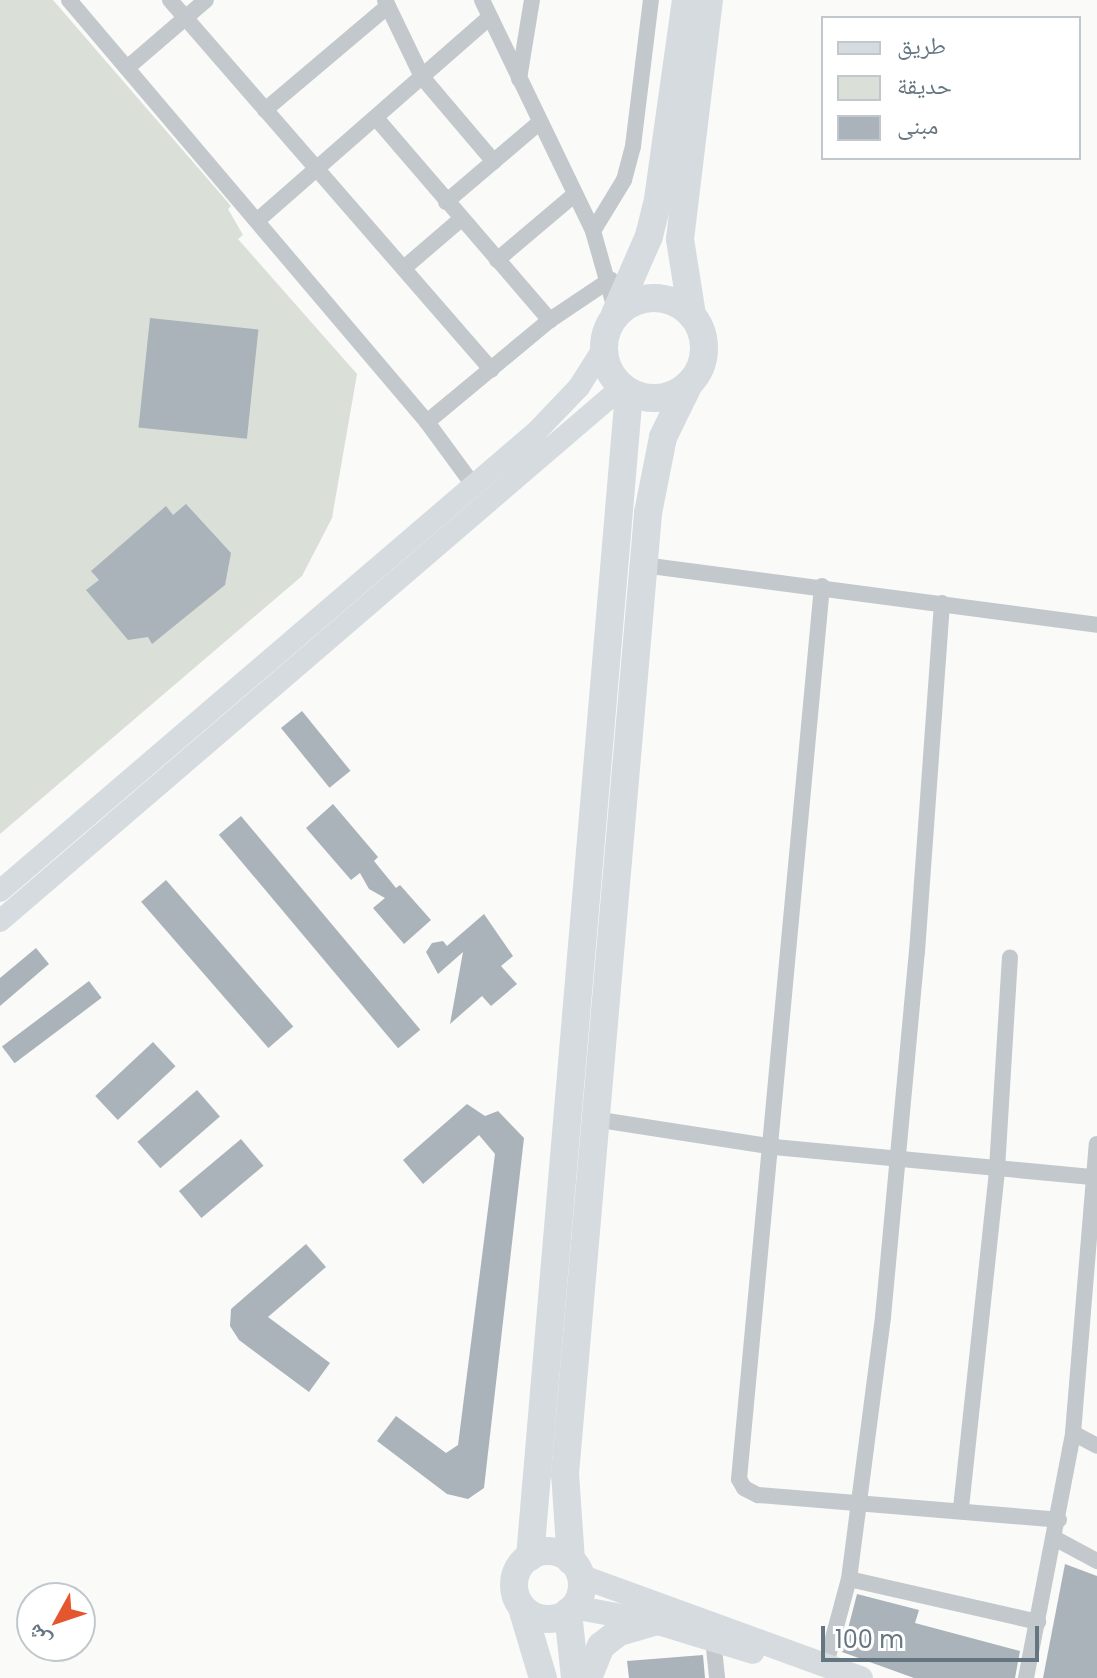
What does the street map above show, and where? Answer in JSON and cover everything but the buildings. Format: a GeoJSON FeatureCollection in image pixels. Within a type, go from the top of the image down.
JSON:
{"type":"FeatureCollection","features":[{"type":"Feature","properties":{"kind":"highway"},"geometry":{"type":"LineString","coordinates":[[686,0],[658,199],[649,236],[603,349],[605,363],[626,390],[667,397],[689,384]]}},
{"type":"Feature","properties":{"kind":"highway"},"geometry":{"type":"LineString","coordinates":[[575,1678],[571,1609],[581,1593],[564,1483],[643,565],[658,454],[704,350],[692,315],[680,259],[682,204],[709,0]]}},
{"type":"Feature","properties":{"kind":"highway"},"geometry":{"type":"LineString","coordinates":[[615,314],[629,303],[662,298],[692,315]]}},
{"type":"Feature","properties":{"kind":"highway"},"geometry":{"type":"LineString","coordinates":[[543,1678],[515,1577],[530,1557],[626,390]]}},
{"type":"Feature","properties":{"kind":"highway"},"geometry":{"type":"LineString","coordinates":[[530,1557],[553,1552],[576,1568]]}},
{"type":"Feature","properties":{"kind":"highway"},"geometry":{"type":"LineString","coordinates":[[522,1608],[540,1618],[571,1609]]}},
{"type":"Feature","properties":{"kind":"highway"},"geometry":{"type":"LineString","coordinates":[[588,1678],[601,1646],[619,1632],[655,1622]]}},
{"type":"Feature","properties":{"kind":"main road"},"geometry":{"type":"LineString","coordinates":[[0,891],[559,411],[603,349]]}},
{"type":"Feature","properties":{"kind":"main road"},"geometry":{"type":"LineString","coordinates":[[0,921],[626,390]]}},
{"type":"Feature","properties":{"kind":"main road"},"geometry":{"type":"LineString","coordinates":[[576,1568],[823,1671]]}},
{"type":"Feature","properties":{"kind":"main road"},"geometry":{"type":"LineString","coordinates":[[571,1609],[655,1622],[823,1671],[861,1678]]}},
{"type":"Feature","properties":{"kind":"street"},"geometry":{"type":"LineString","coordinates":[[69,0],[427,422],[474,486]]}},
{"type":"Feature","properties":{"kind":"street"},"geometry":{"type":"LineString","coordinates":[[170,0],[492,370]]}},
{"type":"Feature","properties":{"kind":"street"},"geometry":{"type":"LineString","coordinates":[[127,68],[206,0]]}},
{"type":"Feature","properties":{"kind":"street"},"geometry":{"type":"LineString","coordinates":[[482,0],[593,231],[611,279],[615,314]]}},
{"type":"Feature","properties":{"kind":"street"},"geometry":{"type":"LineString","coordinates":[[519,79],[532,0]]}},
{"type":"Feature","properties":{"kind":"street"},"geometry":{"type":"LineString","coordinates":[[593,231],[624,180],[633,146],[651,0]]}},
{"type":"Feature","properties":{"kind":"street"},"geometry":{"type":"LineString","coordinates":[[265,110],[387,3],[422,77],[494,162]]}},
{"type":"Feature","properties":{"kind":"street"},"geometry":{"type":"LineString","coordinates":[[258,220],[490,17]]}},
{"type":"Feature","properties":{"kind":"street"},"geometry":{"type":"LineString","coordinates":[[376,118],[550,320]]}},
{"type":"Feature","properties":{"kind":"street"},"geometry":{"type":"LineString","coordinates":[[446,202],[540,122]]}},
{"type":"Feature","properties":{"kind":"street"},"geometry":{"type":"LineString","coordinates":[[497,260],[575,194]]}},
{"type":"Feature","properties":{"kind":"street"},"geometry":{"type":"LineString","coordinates":[[404,268],[461,219]]}},
{"type":"Feature","properties":{"kind":"street"},"geometry":{"type":"LineString","coordinates":[[427,422],[550,320],[611,279]]}},
{"type":"Feature","properties":{"kind":"street"},"geometry":{"type":"LineString","coordinates":[[643,565],[822,586],[1097,625]]}},
{"type":"Feature","properties":{"kind":"street"},"geometry":{"type":"LineString","coordinates":[[822,586],[774,1147],[739,1479],[753,1494],[961,1508],[1059,1520]]}},
{"type":"Feature","properties":{"kind":"street"},"geometry":{"type":"LineString","coordinates":[[823,1671],[849,1579],[899,1160],[942,603]]}},
{"type":"Feature","properties":{"kind":"street"},"geometry":{"type":"LineString","coordinates":[[961,1508],[997,1169],[1010,957]]}},
{"type":"Feature","properties":{"kind":"street"},"geometry":{"type":"LineString","coordinates":[[594,1119],[774,1147],[1092,1177]]}},
{"type":"Feature","properties":{"kind":"street"},"geometry":{"type":"LineString","coordinates":[[1026,1678],[1056,1539],[1073,1433],[1097,1144]]}},
{"type":"Feature","properties":{"kind":"street"},"geometry":{"type":"LineString","coordinates":[[1073,1433],[1097,1446]]}},
{"type":"Feature","properties":{"kind":"street"},"geometry":{"type":"LineString","coordinates":[[1056,1539],[1097,1561]]}},
{"type":"Feature","properties":{"kind":"street"},"geometry":{"type":"LineString","coordinates":[[849,1579],[1038,1622]]}},
{"type":"Feature","properties":{"kind":"street"},"geometry":{"type":"LineString","coordinates":[[713,1639],[717,1678]]}},
{"type":"Feature","properties":{"kind":"green space"},"geometry":{"type":"Polygon","coordinates":[[[0,0],[53,0],[231,206],[228,209],[243,235],[238,239],[357,374],[332,518],[302,576],[0,834],[0,0]]]}}]}
